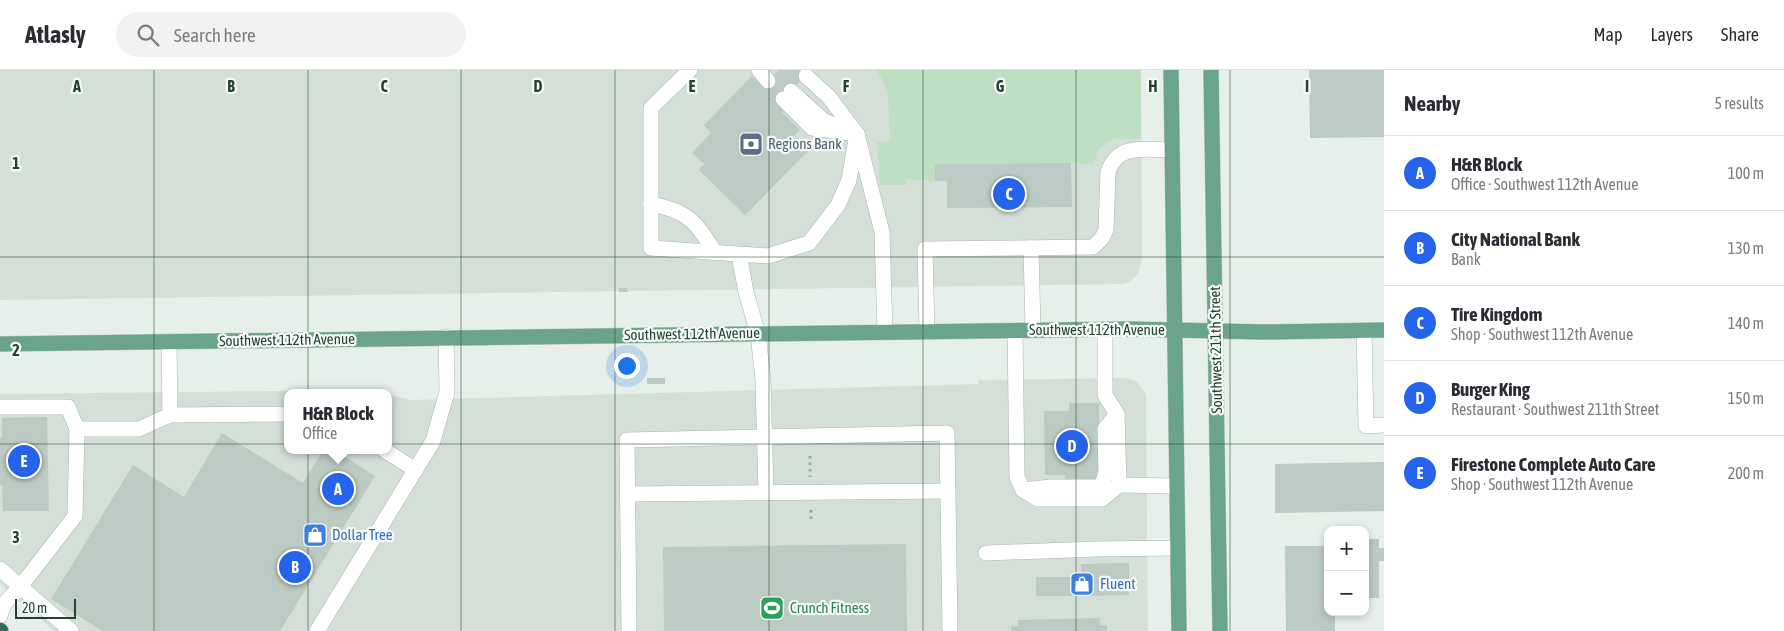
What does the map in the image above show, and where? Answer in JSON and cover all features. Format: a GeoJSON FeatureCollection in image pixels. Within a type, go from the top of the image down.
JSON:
{"type":"FeatureCollection","features":[{"type":"Feature","properties":{"kind":"main road"},"geometry":{"type":"LineString","coordinates":[[1171,70],[1179,631]]}},
{"type":"Feature","properties":{"kind":"main road","name":"Southwest 211th Street"},"geometry":{"type":"LineString","coordinates":[[1212,70],[1220,631]]}},
{"type":"Feature","properties":{"kind":"main road","name":"Southwest 112th Avenue"},"geometry":{"type":"LineString","coordinates":[[0,344],[1105,329],[1263,332],[1384,330]]}},
{"type":"Feature","properties":{"kind":"lane"},"geometry":{"type":"LineString","coordinates":[[690,70],[651,108],[651,248],[768,256],[809,243],[838,205],[850,180],[856,134]]}},
{"type":"Feature","properties":{"kind":"lane"},"geometry":{"type":"LineString","coordinates":[[856,134],[812,128],[795,87],[856,134],[882,232],[885,332]]}},
{"type":"Feature","properties":{"kind":"lane"},"geometry":{"type":"LineString","coordinates":[[927,332],[925,249],[1093,247],[1102,238],[1106,230],[1108,172],[1115,158],[1127,150],[1172,150]]}},
{"type":"Feature","properties":{"kind":"lane"},"geometry":{"type":"LineString","coordinates":[[651,204],[670,208],[685,215],[703,231],[715,253]]}},
{"type":"Feature","properties":{"kind":"lane"},"geometry":{"type":"LineString","coordinates":[[1031,248],[1033,330]]}},
{"type":"Feature","properties":{"kind":"lane"},"geometry":{"type":"LineString","coordinates":[[739,255],[746,292],[758,334],[763,380],[766,492]]}},
{"type":"Feature","properties":{"kind":"lane"},"geometry":{"type":"LineString","coordinates":[[1105,329],[1105,395],[1116,414],[1119,485]]}},
{"type":"Feature","properties":{"kind":"lane"},"geometry":{"type":"LineString","coordinates":[[1364,330],[1366,426],[1384,425]]}},
{"type":"Feature","properties":{"kind":"lane"},"geometry":{"type":"LineString","coordinates":[[1015,331],[1017,477],[1023,490],[1038,499],[1102,499],[1119,485],[1177,486]]}},
{"type":"Feature","properties":{"kind":"lane"},"geometry":{"type":"LineString","coordinates":[[317,631],[433,440],[447,392],[446,337]]}},
{"type":"Feature","properties":{"kind":"lane"},"geometry":{"type":"LineString","coordinates":[[170,341],[170,415]]}},
{"type":"Feature","properties":{"kind":"lane"},"geometry":{"type":"LineString","coordinates":[[0,407],[68,406],[77,429],[75,516],[20,587],[4,604],[0,616]]}},
{"type":"Feature","properties":{"kind":"lane"},"geometry":{"type":"LineString","coordinates":[[77,429],[139,429],[170,415],[284,414]]}},
{"type":"Feature","properties":{"kind":"lane"},"geometry":{"type":"LineString","coordinates":[[1023,490],[1051,487],[1102,486],[1106,471],[1105,429],[1116,414]]}},
{"type":"Feature","properties":{"kind":"lane"},"geometry":{"type":"LineString","coordinates":[[629,631],[627,440],[947,432],[950,631]]}},
{"type":"Feature","properties":{"kind":"lane"},"geometry":{"type":"LineString","coordinates":[[390,454],[416,470]]}},
{"type":"Feature","properties":{"kind":"lane"},"geometry":{"type":"LineString","coordinates":[[627,494],[948,491]]}},
{"type":"Feature","properties":{"kind":"lane"},"geometry":{"type":"LineString","coordinates":[[986,553],[1178,548]]}},
{"type":"Feature","properties":{"kind":"lane"},"geometry":{"type":"LineString","coordinates":[[0,569],[71,631]]}},
{"type":"Feature","properties":{"kind":"path"},"geometry":{"type":"LineString","coordinates":[[810,456],[810,482]]}},
{"type":"Feature","properties":{"kind":"shaded area"},"geometry":{"type":"Polygon","coordinates":[[[0,70],[1141,70],[1142,258],[1138,274],[1130,282],[1122,284],[0,300],[0,70]]]}},
{"type":"Feature","properties":{"kind":"shaded area"},"geometry":{"type":"Polygon","coordinates":[[[1128,378],[1137,382],[1144,391],[1146,397],[1148,631],[54,631],[0,584],[0,394],[284,391],[284,454],[392,454],[392,396],[411,400],[978,384],[978,380],[1128,378]]]}},
{"type":"Feature","properties":{"kind":"green space"},"geometry":{"type":"Polygon","coordinates":[[[877,70],[1140,70],[1141,137],[1138,139],[1114,139],[1110,141],[1096,154],[1097,159],[1092,164],[936,164],[935,181],[906,179],[906,185],[880,185],[877,142],[890,141],[888,92],[877,70]]]}},
{"type":"Feature","properties":{"kind":"building","name":"Regions Bank"},"geometry":{"type":"Polygon","coordinates":[[[779,70],[811,70],[778,104],[784,110],[782,112],[800,130],[793,137],[808,151],[745,215],[699,170],[704,164],[692,153],[711,133],[704,125],[752,76],[763,86],[779,70]]]}},
{"type":"Feature","properties":{"kind":"building"},"geometry":{"type":"Polygon","coordinates":[[[1309,70],[1384,70],[1384,137],[1310,138],[1309,70]]]}},
{"type":"Feature","properties":{"kind":"building"},"geometry":{"type":"Polygon","coordinates":[[[1071,163],[1072,207],[947,208],[947,181],[935,181],[935,164],[1071,163]]]}},
{"type":"Feature","properties":{"kind":"building"},"geometry":{"type":"Polygon","coordinates":[[[619,288],[627,288],[628,292],[619,292],[619,288]]]}},
{"type":"Feature","properties":{"kind":"building"},"geometry":{"type":"Polygon","coordinates":[[[647,378],[665,378],[665,384],[647,384],[647,378]]]}},
{"type":"Feature","properties":{"kind":"building"},"geometry":{"type":"Polygon","coordinates":[[[1069,403],[1099,403],[1100,483],[1065,483],[1065,475],[1045,475],[1044,411],[1069,411],[1069,403]]]}},
{"type":"Feature","properties":{"kind":"building"},"geometry":{"type":"Polygon","coordinates":[[[47,417],[49,511],[3,511],[2,485],[0,485],[2,418],[47,417]]]}},
{"type":"Feature","properties":{"kind":"building"},"geometry":{"type":"Polygon","coordinates":[[[222,433],[303,483],[321,454],[340,454],[375,476],[280,631],[103,631],[51,599],[133,465],[184,497],[222,433]]]}},
{"type":"Feature","properties":{"kind":"building"},"geometry":{"type":"Polygon","coordinates":[[[1384,462],[1384,511],[1275,513],[1275,464],[1384,462]]]}},
{"type":"Feature","properties":{"kind":"building"},"geometry":{"type":"Polygon","coordinates":[[[1369,539],[1379,539],[1379,548],[1384,548],[1384,561],[1379,561],[1379,598],[1369,598],[1369,539]]]}},
{"type":"Feature","properties":{"kind":"building"},"geometry":{"type":"Polygon","coordinates":[[[906,544],[907,631],[664,631],[663,547],[906,544]]]}},
{"type":"Feature","properties":{"kind":"building"},"geometry":{"type":"Polygon","coordinates":[[[1285,546],[1324,546],[1324,616],[1335,616],[1335,631],[1286,631],[1285,546]]]}},
{"type":"Feature","properties":{"kind":"building","name":"Fluent"},"geometry":{"type":"Polygon","coordinates":[[[1129,563],[1129,595],[1082,596],[1082,591],[1075,591],[1075,596],[1036,596],[1036,577],[1081,577],[1081,564],[1129,563]]]}},
{"type":"Feature","properties":{"kind":"building"},"geometry":{"type":"Polygon","coordinates":[[[1100,618],[1100,625],[1107,625],[1107,631],[1011,631],[1011,626],[1018,626],[1018,620],[1100,618]]]}},
{"type":"Feature","properties":{"kind":"tunnel"},"geometry":{"type":"LineString","coordinates":[[786,70],[799,83]]}},
{"type":"Feature","properties":{"kind":"tunnel"},"geometry":{"type":"LineString","coordinates":[[775,74],[791,91]]}},
{"type":"Feature","properties":{"kind":"place","name":"Regions Bank"},"geometry":{"type":"Point","coordinates":[751,144]}},
{"type":"Feature","properties":{"kind":"place","name":"Tire Kingdom"},"geometry":{"type":"Point","coordinates":[1009,194]}},
{"type":"Feature","properties":{"kind":"place","name":"Burger King"},"geometry":{"type":"Point","coordinates":[1072,446]}},
{"type":"Feature","properties":{"kind":"place","name":"Firestone Complete Auto Care"},"geometry":{"type":"Point","coordinates":[24,461]}},
{"type":"Feature","properties":{"kind":"place","name":"H&R Block"},"geometry":{"type":"Point","coordinates":[338,489]}},
{"type":"Feature","properties":{"kind":"place","name":"Dollar Tree"},"geometry":{"type":"Point","coordinates":[315,535]}},
{"type":"Feature","properties":{"kind":"place","name":"City National Bank"},"geometry":{"type":"Point","coordinates":[295,567]}},
{"type":"Feature","properties":{"kind":"place","name":"Fluent"},"geometry":{"type":"Point","coordinates":[1082,584]}},
{"type":"Feature","properties":{"kind":"place","name":"Crunch Fitness"},"geometry":{"type":"Point","coordinates":[772,608]}}]}
